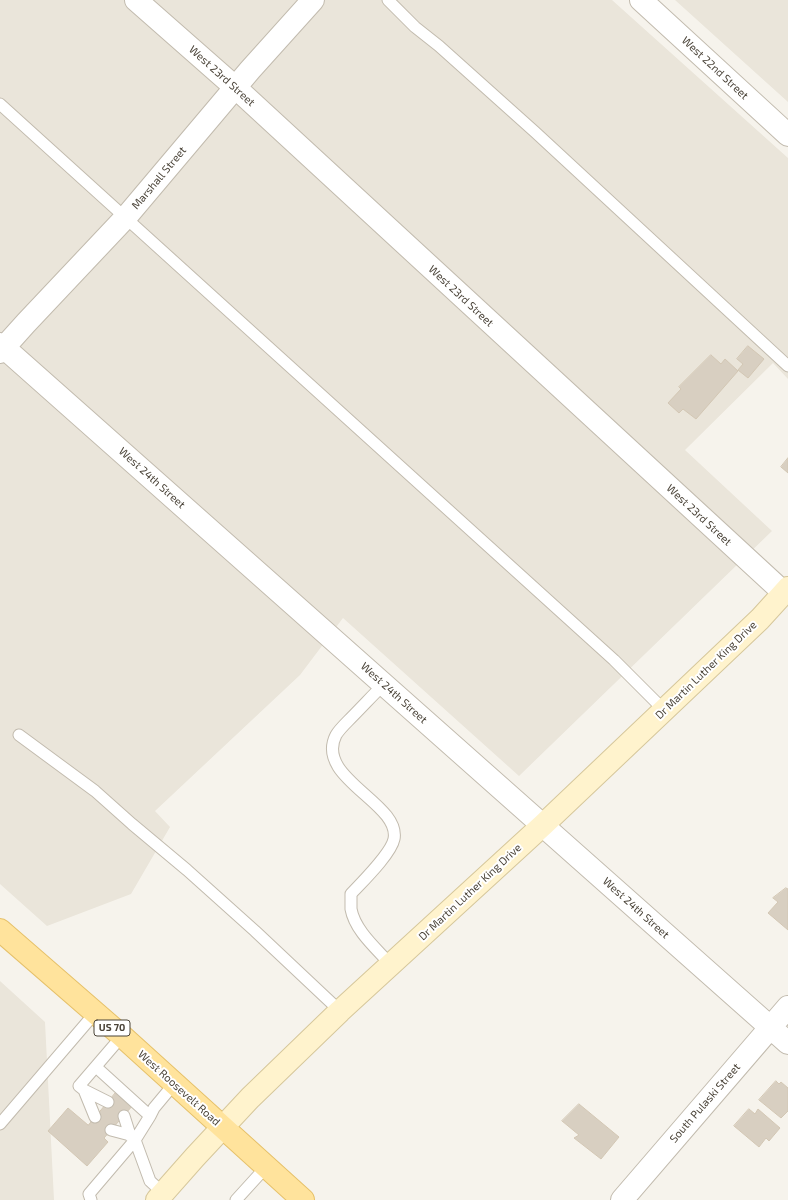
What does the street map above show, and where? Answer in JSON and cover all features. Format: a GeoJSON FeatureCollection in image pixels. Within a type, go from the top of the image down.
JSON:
{"type":"FeatureCollection","features":[{"type":"Feature","properties":{"kind":"main road","name":"Dr Martin Luther King Drive"},"geometry":{"type":"LineString","coordinates":[[160,1196],[250,1098],[340,1011],[543,826],[760,619],[786,591]]}},
{"type":"Feature","properties":{"kind":"main road","name":"West Roosevelt Road"},"geometry":{"type":"LineString","coordinates":[[0,930],[122,1036],[302,1200]]}},
{"type":"Feature","properties":{"kind":"street","name":"West 23rd Street"},"geometry":{"type":"LineString","coordinates":[[136,0],[236,88],[786,591]]}},
{"type":"Feature","properties":{"kind":"street","name":"Marshall Street"},"geometry":{"type":"LineString","coordinates":[[1,348],[126,217],[313,0]]}},
{"type":"Feature","properties":{"kind":"street","name":"West 22nd Street"},"geometry":{"type":"LineString","coordinates":[[641,0],[788,135]]}},
{"type":"Feature","properties":{"kind":"street","name":"West 24th Street"},"geometry":{"type":"LineString","coordinates":[[1,348],[384,684],[788,1043]]}},
{"type":"Feature","properties":{"kind":"street","name":"South Pulaski Street"},"geometry":{"type":"LineString","coordinates":[[622,1200],[788,1007]]}},
{"type":"Feature","properties":{"kind":"lane"},"geometry":{"type":"LineString","coordinates":[[388,0],[416,27],[535,132],[788,366]]}},
{"type":"Feature","properties":{"kind":"lane"},"geometry":{"type":"LineString","coordinates":[[0,104],[614,660],[664,710]]}},
{"type":"Feature","properties":{"kind":"lane"},"geometry":{"type":"LineString","coordinates":[[384,684],[336,734],[332,747],[336,761],[346,777],[388,817],[394,829],[394,839],[386,855],[351,894],[351,909],[362,932],[391,965]]}},
{"type":"Feature","properties":{"kind":"lane"},"geometry":{"type":"LineString","coordinates":[[19,735],[95,790],[132,824],[255,930],[340,1011]]}},
{"type":"Feature","properties":{"kind":"lane"},"geometry":{"type":"LineString","coordinates":[[0,1124],[95,1013]]}},
{"type":"Feature","properties":{"kind":"lane"},"geometry":{"type":"LineString","coordinates":[[108,1102],[79,1086],[122,1036]]}},
{"type":"Feature","properties":{"kind":"lane"},"geometry":{"type":"LineString","coordinates":[[96,1067],[150,1116]]}},
{"type":"Feature","properties":{"kind":"lane"},"geometry":{"type":"LineString","coordinates":[[91,1200],[89,1194],[174,1084]]}},
{"type":"Feature","properties":{"kind":"lane"},"geometry":{"type":"LineString","coordinates":[[84,1090],[95,1117]]}},
{"type":"Feature","properties":{"kind":"lane"},"geometry":{"type":"LineString","coordinates":[[124,1116],[150,1181],[160,1196]]}},
{"type":"Feature","properties":{"kind":"lane"},"geometry":{"type":"LineString","coordinates":[[111,1130],[132,1138]]}},
{"type":"Feature","properties":{"kind":"lane"},"geometry":{"type":"LineString","coordinates":[[239,1199],[266,1167]]}},
{"type":"Feature","properties":{"kind":"shaded area"},"geometry":{"type":"Polygon","coordinates":[[[0,0],[612,0],[788,158],[788,379],[773,363],[685,450],[772,531],[519,776],[343,618],[300,675],[155,811],[170,827],[131,894],[47,926],[0,884],[0,0]]]}},
{"type":"Feature","properties":{"kind":"shaded area"},"geometry":{"type":"Polygon","coordinates":[[[675,0],[788,0],[788,102],[675,0]]]}},
{"type":"Feature","properties":{"kind":"shaded area"},"geometry":{"type":"Polygon","coordinates":[[[0,981],[45,1022],[54,1200],[0,1200],[0,981]]]}},
{"type":"Feature","properties":{"kind":"building"},"geometry":{"type":"Polygon","coordinates":[[[748,346],[764,359],[748,378],[738,370],[743,364],[737,359],[748,346]]]}},
{"type":"Feature","properties":{"kind":"building"},"geometry":{"type":"Polygon","coordinates":[[[711,355],[721,364],[725,359],[738,371],[696,419],[683,409],[679,413],[668,403],[681,389],[679,387],[711,355]]]}},
{"type":"Feature","properties":{"kind":"building"},"geometry":{"type":"Polygon","coordinates":[[[788,458],[788,473],[781,467],[788,458]]]}},
{"type":"Feature","properties":{"kind":"building"},"geometry":{"type":"Polygon","coordinates":[[[786,888],[788,889],[788,930],[768,913],[778,902],[773,898],[786,888]]]}},
{"type":"Feature","properties":{"kind":"building"},"geometry":{"type":"Polygon","coordinates":[[[776,1081],[779,1084],[781,1082],[788,1088],[788,1111],[781,1118],[759,1100],[776,1081]]]}},
{"type":"Feature","properties":{"kind":"building"},"geometry":{"type":"Polygon","coordinates":[[[118,1090],[134,1104],[104,1138],[108,1142],[87,1166],[48,1131],[68,1108],[88,1125],[118,1090]]]}},
{"type":"Feature","properties":{"kind":"building"},"geometry":{"type":"Polygon","coordinates":[[[579,1104],[619,1137],[601,1159],[574,1138],[579,1135],[562,1121],[579,1104]]]}},
{"type":"Feature","properties":{"kind":"building"},"geometry":{"type":"Polygon","coordinates":[[[749,1109],[755,1114],[758,1109],[780,1128],[769,1141],[766,1138],[759,1147],[734,1126],[749,1109]]]}}]}
